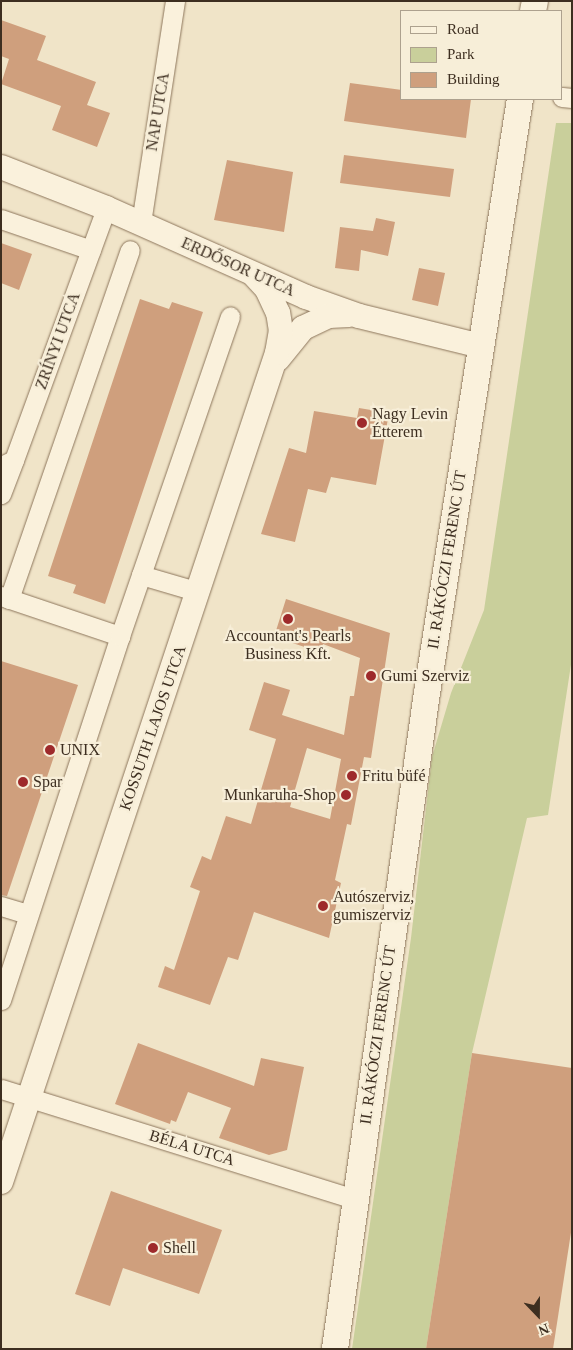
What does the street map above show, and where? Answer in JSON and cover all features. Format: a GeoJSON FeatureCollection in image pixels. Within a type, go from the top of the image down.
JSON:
{"type":"FeatureCollection","features":[{"type":"Feature","properties":{"kind":"main road","name":"II. RÁKÓCZI FERENC ÚT"},"geometry":{"type":"LineString","coordinates":[[335,1349],[427,693],[520,100]]}},
{"type":"Feature","properties":{"kind":"street","name":"NAP UTCA"},"geometry":{"type":"LineString","coordinates":[[141,223],[175,1]]}},
{"type":"Feature","properties":{"kind":"street","name":"ERDŐSOR UTCA"},"geometry":{"type":"LineString","coordinates":[[1,167],[141,223],[255,276],[359,316],[481,346]]}},
{"type":"Feature","properties":{"kind":"street","name":"ZRÍNYI UTCA"},"geometry":{"type":"LineString","coordinates":[[1,494],[7,463],[106,208]]}},
{"type":"Feature","properties":{"kind":"street"},"geometry":{"type":"LineString","coordinates":[[1,219],[91,250]]}},
{"type":"Feature","properties":{"kind":"street"},"geometry":{"type":"LineString","coordinates":[[120,636],[5,597],[130,250]]}},
{"type":"Feature","properties":{"kind":"street","name":"KOSSUTH LAJOS UTCA"},"geometry":{"type":"LineString","coordinates":[[1,1182],[198,592],[280,339],[280,322],[272,297],[255,276]]}},
{"type":"Feature","properties":{"kind":"street"},"geometry":{"type":"LineString","coordinates":[[1,1000],[120,636],[230,316]]}},
{"type":"Feature","properties":{"kind":"street"},"geometry":{"type":"LineString","coordinates":[[272,366],[298,333],[316,321],[337,316],[359,316]]}},
{"type":"Feature","properties":{"kind":"street"},"geometry":{"type":"LineString","coordinates":[[141,575],[198,592]]}},
{"type":"Feature","properties":{"kind":"street"},"geometry":{"type":"LineString","coordinates":[[1,906],[28,914]]}},
{"type":"Feature","properties":{"kind":"street","name":"BÉLA UTCA"},"geometry":{"type":"LineString","coordinates":[[1,1089],[355,1199]]}},
{"type":"Feature","properties":{"kind":"green space"},"geometry":{"type":"Polygon","coordinates":[[[556,123],[572,123],[572,658],[548,815],[527,818],[472,1053],[426,1349],[352,1349],[411,938],[432,757],[451,693],[484,610],[556,123]]]}},
{"type":"Feature","properties":{"kind":"building"},"geometry":{"type":"Polygon","coordinates":[[[1,20],[46,36],[37,60],[96,82],[87,105],[110,113],[97,147],[52,130],[61,106],[1,84],[9,59],[1,56],[1,20]]]}},
{"type":"Feature","properties":{"kind":"building"},"geometry":{"type":"Polygon","coordinates":[[[350,83],[400,90],[400,100],[471,100],[466,138],[344,121],[350,83]]]}},
{"type":"Feature","properties":{"kind":"building"},"geometry":{"type":"Polygon","coordinates":[[[344,155],[454,169],[450,197],[340,183],[344,155]]]}},
{"type":"Feature","properties":{"kind":"building"},"geometry":{"type":"Polygon","coordinates":[[[227,160],[293,172],[284,232],[214,220],[227,160]]]}},
{"type":"Feature","properties":{"kind":"building"},"geometry":{"type":"Polygon","coordinates":[[[376,218],[395,222],[388,256],[361,250],[359,271],[335,268],[340,227],[373,231],[376,218]]]}},
{"type":"Feature","properties":{"kind":"building"},"geometry":{"type":"Polygon","coordinates":[[[1,243],[32,254],[19,290],[1,283],[1,243]]]}},
{"type":"Feature","properties":{"kind":"building"},"geometry":{"type":"Polygon","coordinates":[[[419,268],[445,273],[438,306],[412,300],[419,268]]]}},
{"type":"Feature","properties":{"kind":"building"},"geometry":{"type":"Polygon","coordinates":[[[140,299],[169,309],[172,302],[203,312],[105,604],[73,593],[76,585],[48,576],[140,299]]]}},
{"type":"Feature","properties":{"kind":"building"},"geometry":{"type":"Polygon","coordinates":[[[359,408],[389,413],[376,485],[331,477],[326,493],[308,489],[295,542],[261,534],[289,448],[306,453],[314,411],[357,418],[359,408]]]}},
{"type":"Feature","properties":{"kind":"building"},"geometry":{"type":"Polygon","coordinates":[[[286,599],[390,633],[371,758],[364,757],[351,825],[347,824],[335,880],[341,883],[329,938],[254,912],[238,960],[228,957],[210,1005],[158,987],[165,966],[174,970],[200,891],[190,887],[202,856],[211,860],[226,816],[251,824],[276,739],[249,730],[264,682],[290,690],[282,715],[344,735],[350,696],[354,696],[360,658],[323,644],[320,652],[274,637],[286,599]],[[307,748],[290,807],[330,819],[341,759],[307,748]]]}},
{"type":"Feature","properties":{"kind":"building","name":"Spar"},"geometry":{"type":"Polygon","coordinates":[[[1,661],[78,685],[7,896],[1,895],[1,661]]]}},
{"type":"Feature","properties":{"kind":"building"},"geometry":{"type":"Polygon","coordinates":[[[138,1043],[254,1086],[261,1058],[304,1067],[287,1150],[269,1155],[219,1138],[231,1108],[188,1092],[176,1122],[171,1120],[170,1124],[115,1104],[138,1043]]]}},
{"type":"Feature","properties":{"kind":"building"},"geometry":{"type":"Polygon","coordinates":[[[472,1053],[572,1068],[572,1226],[553,1349],[426,1349],[472,1053]]]}},
{"type":"Feature","properties":{"kind":"building","name":"Shell"},"geometry":{"type":"Polygon","coordinates":[[[111,1191],[222,1230],[199,1294],[123,1268],[110,1306],[75,1294],[111,1191]]]}},
{"type":"Feature","properties":{"kind":"place","name":"Nagy Levin Étterem"},"geometry":{"type":"Point","coordinates":[362,423]}},
{"type":"Feature","properties":{"kind":"place","name":"Accountant's Pearls Business Kft."},"geometry":{"type":"Point","coordinates":[288,619]}},
{"type":"Feature","properties":{"kind":"place","name":"Gumi Szerviz"},"geometry":{"type":"Point","coordinates":[371,676]}},
{"type":"Feature","properties":{"kind":"place","name":"UNIX"},"geometry":{"type":"Point","coordinates":[50,750]}},
{"type":"Feature","properties":{"kind":"place","name":"Fritu büfé"},"geometry":{"type":"Point","coordinates":[352,776]}},
{"type":"Feature","properties":{"kind":"place","name":"Spar"},"geometry":{"type":"Point","coordinates":[23,782]}},
{"type":"Feature","properties":{"kind":"place","name":"Munkaruha-Shop"},"geometry":{"type":"Point","coordinates":[346,795]}},
{"type":"Feature","properties":{"kind":"place","name":"Autószerviz, gumiszerviz"},"geometry":{"type":"Point","coordinates":[323,906]}},
{"type":"Feature","properties":{"kind":"place","name":"Shell"},"geometry":{"type":"Point","coordinates":[153,1248]}}]}
